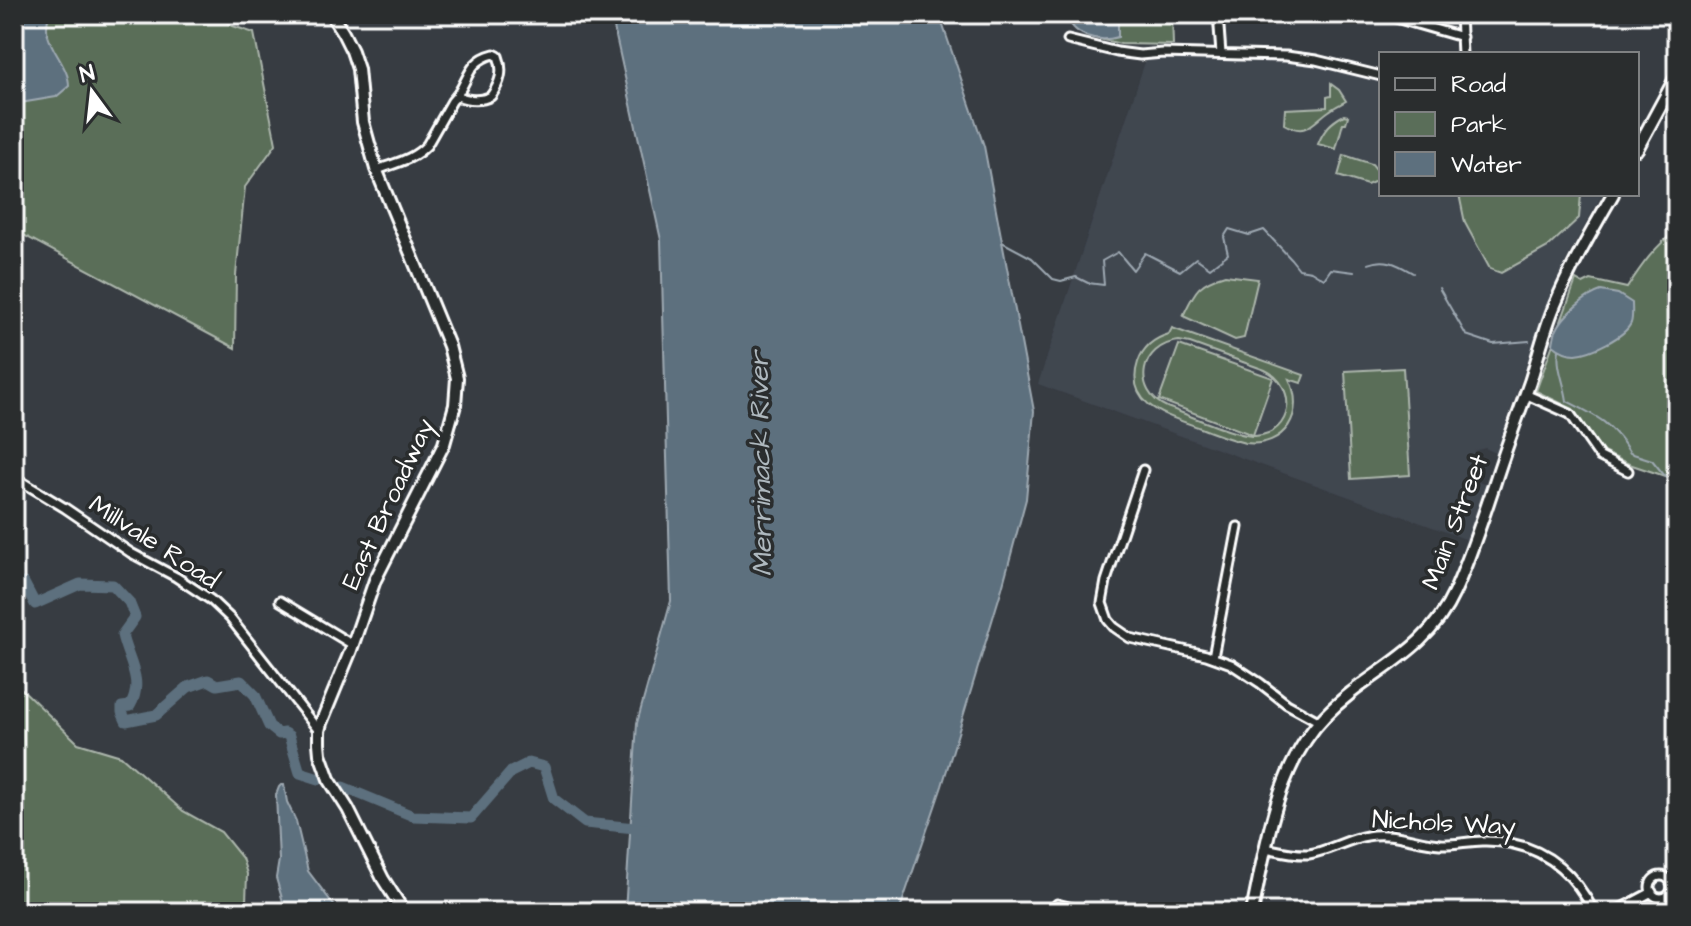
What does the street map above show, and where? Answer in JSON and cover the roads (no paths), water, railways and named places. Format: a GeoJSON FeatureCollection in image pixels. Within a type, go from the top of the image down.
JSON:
{"type":"FeatureCollection","features":[{"type":"Feature","properties":{"kind":"street","name":"East Broadway"},"geometry":{"type":"LineString","coordinates":[[319,731],[375,580],[444,444],[457,391],[456,368],[449,346],[377,170],[363,122],[358,69],[345,37],[331,14]]}},
{"type":"Feature","properties":{"kind":"street"},"geometry":{"type":"LineString","coordinates":[[1218,14],[1221,54]]}},
{"type":"Feature","properties":{"kind":"street"},"geometry":{"type":"LineString","coordinates":[[1382,14],[1462,37]]}},
{"type":"Feature","properties":{"kind":"street"},"geometry":{"type":"LineString","coordinates":[[1460,14],[1462,52]]}},
{"type":"Feature","properties":{"kind":"street"},"geometry":{"type":"LineString","coordinates":[[1068,40],[1140,55],[1264,55],[1316,60],[1379,76]]}},
{"type":"Feature","properties":{"kind":"street"},"geometry":{"type":"LineString","coordinates":[[377,170],[409,159],[421,151],[458,96],[475,63],[489,55],[498,56],[501,77],[491,96],[480,100],[458,96]]}},
{"type":"Feature","properties":{"kind":"street"},"geometry":{"type":"LineString","coordinates":[[1640,136],[1677,75]]}},
{"type":"Feature","properties":{"kind":"street","name":"Main Street"},"geometry":{"type":"LineString","coordinates":[[1252,912],[1287,773],[1296,755],[1339,702],[1428,634],[1455,592],[1555,306],[1612,196]]}},
{"type":"Feature","properties":{"kind":"street"},"geometry":{"type":"LineString","coordinates":[[1525,394],[1570,414],[1600,457],[1628,471]]}},
{"type":"Feature","properties":{"kind":"street"},"geometry":{"type":"LineString","coordinates":[[1143,470],[1102,595],[1104,611],[1114,627],[1130,638],[1213,657],[1241,670],[1287,704],[1320,722]]}},
{"type":"Feature","properties":{"kind":"street","name":"Millvale Road"},"geometry":{"type":"LineString","coordinates":[[14,477],[131,553],[211,600],[230,618],[319,731]]}},
{"type":"Feature","properties":{"kind":"street"},"geometry":{"type":"LineString","coordinates":[[1213,657],[1238,527]]}},
{"type":"Feature","properties":{"kind":"street"},"geometry":{"type":"LineString","coordinates":[[280,601],[353,645]]}},
{"type":"Feature","properties":{"kind":"street"},"geometry":{"type":"LineString","coordinates":[[319,731],[320,754],[329,779],[404,912]]}},
{"type":"Feature","properties":{"kind":"street","name":"Nichols Way"},"geometry":{"type":"LineString","coordinates":[[1266,848],[1307,854],[1359,838],[1382,835],[1443,844],[1482,841],[1512,843],[1543,854],[1562,868],[1581,889],[1594,912]]}},
{"type":"Feature","properties":{"kind":"street"},"geometry":{"type":"LineString","coordinates":[[1614,912],[1652,892]]}},
{"type":"Feature","properties":{"kind":"street"},"geometry":{"type":"LineString","coordinates":[[1057,904],[1088,912]]}},
{"type":"Feature","properties":{"kind":"water"},"geometry":{"type":"Polygon","coordinates":[[[14,14],[50,14],[47,33],[68,77],[69,86],[56,97],[14,104],[14,14]]]}},
{"type":"Feature","properties":{"kind":"water","name":"Merrimack River"},"geometry":{"type":"Polygon","coordinates":[[[611,14],[939,14],[984,146],[1034,411],[1026,499],[942,786],[899,912],[625,912],[637,723],[671,601],[661,240],[611,14]]]}},
{"type":"Feature","properties":{"kind":"water"},"geometry":{"type":"Polygon","coordinates":[[[1067,14],[1115,14],[1118,37],[1102,39],[1086,36],[1074,28],[1067,14]]]}},
{"type":"Feature","properties":{"kind":"water"},"geometry":{"type":"Polygon","coordinates":[[[1601,291],[1618,294],[1632,303],[1632,321],[1628,328],[1607,343],[1582,353],[1567,352],[1553,345],[1559,325],[1569,313],[1588,297],[1601,291]]]}},
{"type":"Feature","properties":{"kind":"water"},"geometry":{"type":"Polygon","coordinates":[[[284,785],[287,802],[296,821],[308,871],[339,912],[286,912],[276,878],[279,860],[276,795],[284,785]]]}},
{"type":"Feature","properties":{"kind":"waterway"},"geometry":{"type":"LineString","coordinates":[[1002,242],[1032,258],[1053,279],[1061,281],[1076,277],[1088,283],[1104,285],[1102,261],[1118,252],[1133,270],[1145,253],[1180,271],[1196,258],[1210,268],[1228,254],[1224,237],[1229,229],[1249,235],[1264,230],[1299,269],[1311,271],[1324,279],[1331,269],[1354,272]]}},
{"type":"Feature","properties":{"kind":"waterway"},"geometry":{"type":"LineString","coordinates":[[1368,264],[1386,261],[1413,273]]}},
{"type":"Feature","properties":{"kind":"waterway"},"geometry":{"type":"LineString","coordinates":[[1439,288],[1466,335],[1493,344],[1529,341]]}},
{"type":"Feature","properties":{"kind":"waterway"},"geometry":{"type":"LineString","coordinates":[[1559,350],[1567,401],[1603,421],[1630,453],[1652,460],[1677,491]]}},
{"type":"Feature","properties":{"kind":"waterway"},"geometry":{"type":"LineString","coordinates":[[14,585],[24,583],[35,604],[80,584],[113,585],[129,602],[135,617],[122,635],[134,670],[136,688],[130,706],[122,707],[126,721],[156,715],[188,687],[208,680],[217,685],[241,681],[255,695],[269,726],[279,734],[289,736],[300,773],[319,779]]}},
{"type":"Feature","properties":{"kind":"waterway"},"geometry":{"type":"LineString","coordinates":[[343,787],[413,816],[471,818],[511,772],[529,763],[544,767],[554,799],[585,823],[645,829]]}}]}
